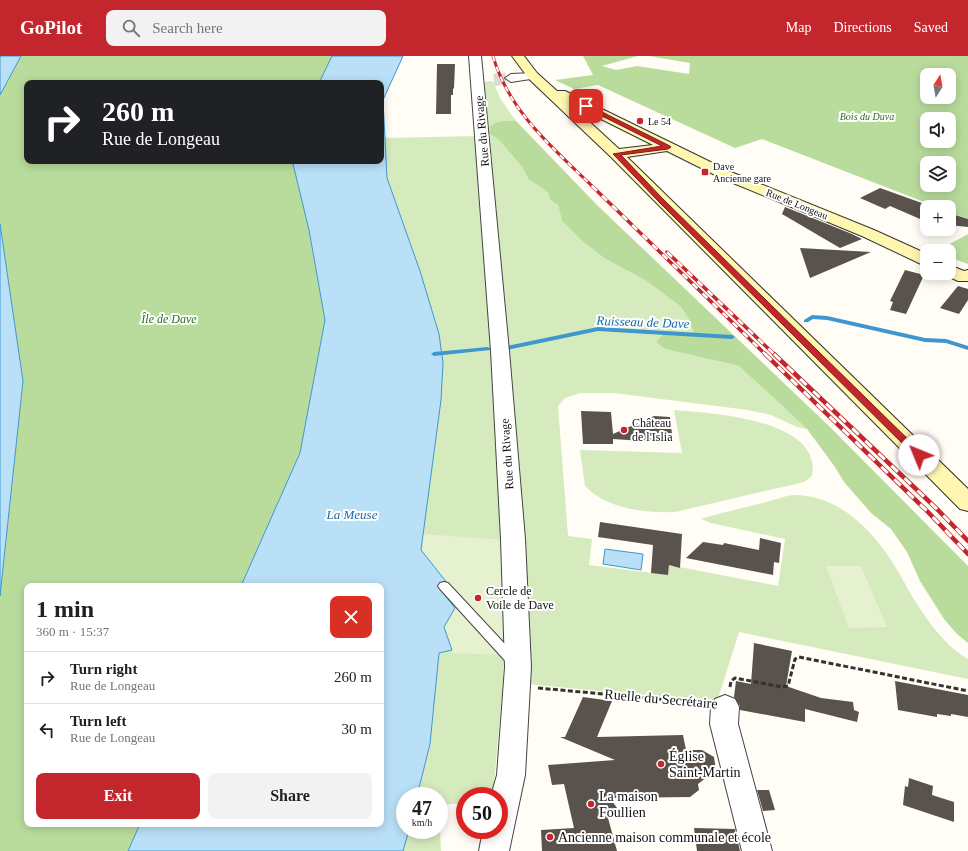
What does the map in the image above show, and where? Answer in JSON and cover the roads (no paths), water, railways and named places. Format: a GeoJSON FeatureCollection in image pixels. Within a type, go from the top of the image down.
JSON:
{"type":"FeatureCollection","features":[{"type":"Feature","properties":{"kind":"main road"},"geometry":{"type":"LineString","coordinates":[[518,56],[533,76],[616,154],[662,202],[968,503]]}},
{"type":"Feature","properties":{"kind":"main road","name":"Rue de Longeau"},"geometry":{"type":"LineString","coordinates":[[544,86],[574,99],[726,175],[868,233],[920,257]]}},
{"type":"Feature","properties":{"kind":"main road"},"geometry":{"type":"LineString","coordinates":[[616,154],[668,147]]}},
{"type":"Feature","properties":{"kind":"street","name":"Rue du Rivage"},"geometry":{"type":"LineString","coordinates":[[475,56],[482,80],[513,539],[518,677],[511,775],[508,788]]}},
{"type":"Feature","properties":{"kind":"street"},"geometry":{"type":"LineString","coordinates":[[511,78],[533,76]]}},
{"type":"Feature","properties":{"kind":"street","name":"Ruelle du Secrétaire"},"geometry":{"type":"LineString","coordinates":[[728,694],[724,724],[757,851]]}},
{"type":"Feature","properties":{"kind":"street","name":"Rue du Rivage"},"geometry":{"type":"LineString","coordinates":[[494,851],[497,839]]}},
{"type":"Feature","properties":{"kind":"lane"},"geometry":{"type":"LineString","coordinates":[[444,586],[518,677]]}},
{"type":"Feature","properties":{"kind":"water"},"geometry":{"type":"Polygon","coordinates":[[[0,56],[21,56],[0,95],[0,56]]]}},
{"type":"Feature","properties":{"kind":"water","name":"La Meuse"},"geometry":{"type":"Polygon","coordinates":[[[332,56],[403,56],[384,98],[384,80],[320,80],[332,56]]]}},
{"type":"Feature","properties":{"kind":"water","name":"La Meuse"},"geometry":{"type":"Polygon","coordinates":[[[384,120],[387,178],[420,271],[439,334],[443,363],[441,400],[421,550],[448,584],[440,589],[455,608],[444,627],[452,650],[439,653],[430,744],[419,787],[396,787],[396,839],[406,839],[403,851],[128,851],[139,827],[384,827],[384,583],[242,583],[300,453],[325,320],[309,230],[293,164],[384,164],[384,120]]]}},
{"type":"Feature","properties":{"kind":"water"},"geometry":{"type":"Polygon","coordinates":[[[0,224],[23,381],[0,596],[0,224]]]}},
{"type":"Feature","properties":{"kind":"water"},"geometry":{"type":"Polygon","coordinates":[[[605,549],[643,554],[641,570],[603,564],[605,549]]]}},
{"type":"Feature","properties":{"kind":"waterway","name":"Ruisseau de Dave"},"geometry":{"type":"LineString","coordinates":[[806,321],[812,317],[827,318],[925,340],[946,341],[968,348]]}},
{"type":"Feature","properties":{"kind":"waterway","name":"Ruisseau de Dave"},"geometry":{"type":"LineString","coordinates":[[507,348],[598,329],[732,337]]}},
{"type":"Feature","properties":{"kind":"waterway","name":"Ruisseau de Dave"},"geometry":{"type":"LineString","coordinates":[[434,354],[488,349]]}},
{"type":"Feature","properties":{"kind":"tunnel"},"geometry":{"type":"LineString","coordinates":[[494,80],[511,78]]}},
{"type":"Feature","properties":{"kind":"railway"},"geometry":{"type":"LineString","coordinates":[[493,56],[500,76],[521,112],[548,143],[593,187]]}},
{"type":"Feature","properties":{"kind":"railway"},"geometry":{"type":"LineString","coordinates":[[592,186],[766,355]]}},
{"type":"Feature","properties":{"kind":"railway"},"geometry":{"type":"LineString","coordinates":[[667,252],[775,355]]}},
{"type":"Feature","properties":{"kind":"railway"},"geometry":{"type":"LineString","coordinates":[[765,354],[928,512],[968,554]]}},
{"type":"Feature","properties":{"kind":"railway"},"geometry":{"type":"LineString","coordinates":[[774,354],[938,510],[968,541]]}},
{"type":"Feature","properties":{"kind":"place","name":"Le 54"},"geometry":{"type":"Point","coordinates":[640,121]}},
{"type":"Feature","properties":{"kind":"place","name":"Dave Ancienne gare"},"geometry":{"type":"Point","coordinates":[705,172]}},
{"type":"Feature","properties":{"kind":"place","name":"Château de l'Islia"},"geometry":{"type":"Point","coordinates":[624,430]}},
{"type":"Feature","properties":{"kind":"place","name":"Cercle de Voile de Dave"},"geometry":{"type":"Point","coordinates":[478,598]}},
{"type":"Feature","properties":{"kind":"place","name":"Église Saint-Martin"},"geometry":{"type":"Point","coordinates":[661,764]}},
{"type":"Feature","properties":{"kind":"place","name":"La maison Foullien"},"geometry":{"type":"Point","coordinates":[591,804]}},
{"type":"Feature","properties":{"kind":"place","name":"Ancienne maison communale et école"},"geometry":{"type":"Point","coordinates":[550,837]}},
{"type":"Feature","properties":{"kind":"park label","name":"Bois du Duva"},"geometry":{"type":"Point","coordinates":[867,116]}},
{"type":"Feature","properties":{"kind":"park label","name":"Île de Dave"},"geometry":{"type":"Point","coordinates":[169,319]}}]}
